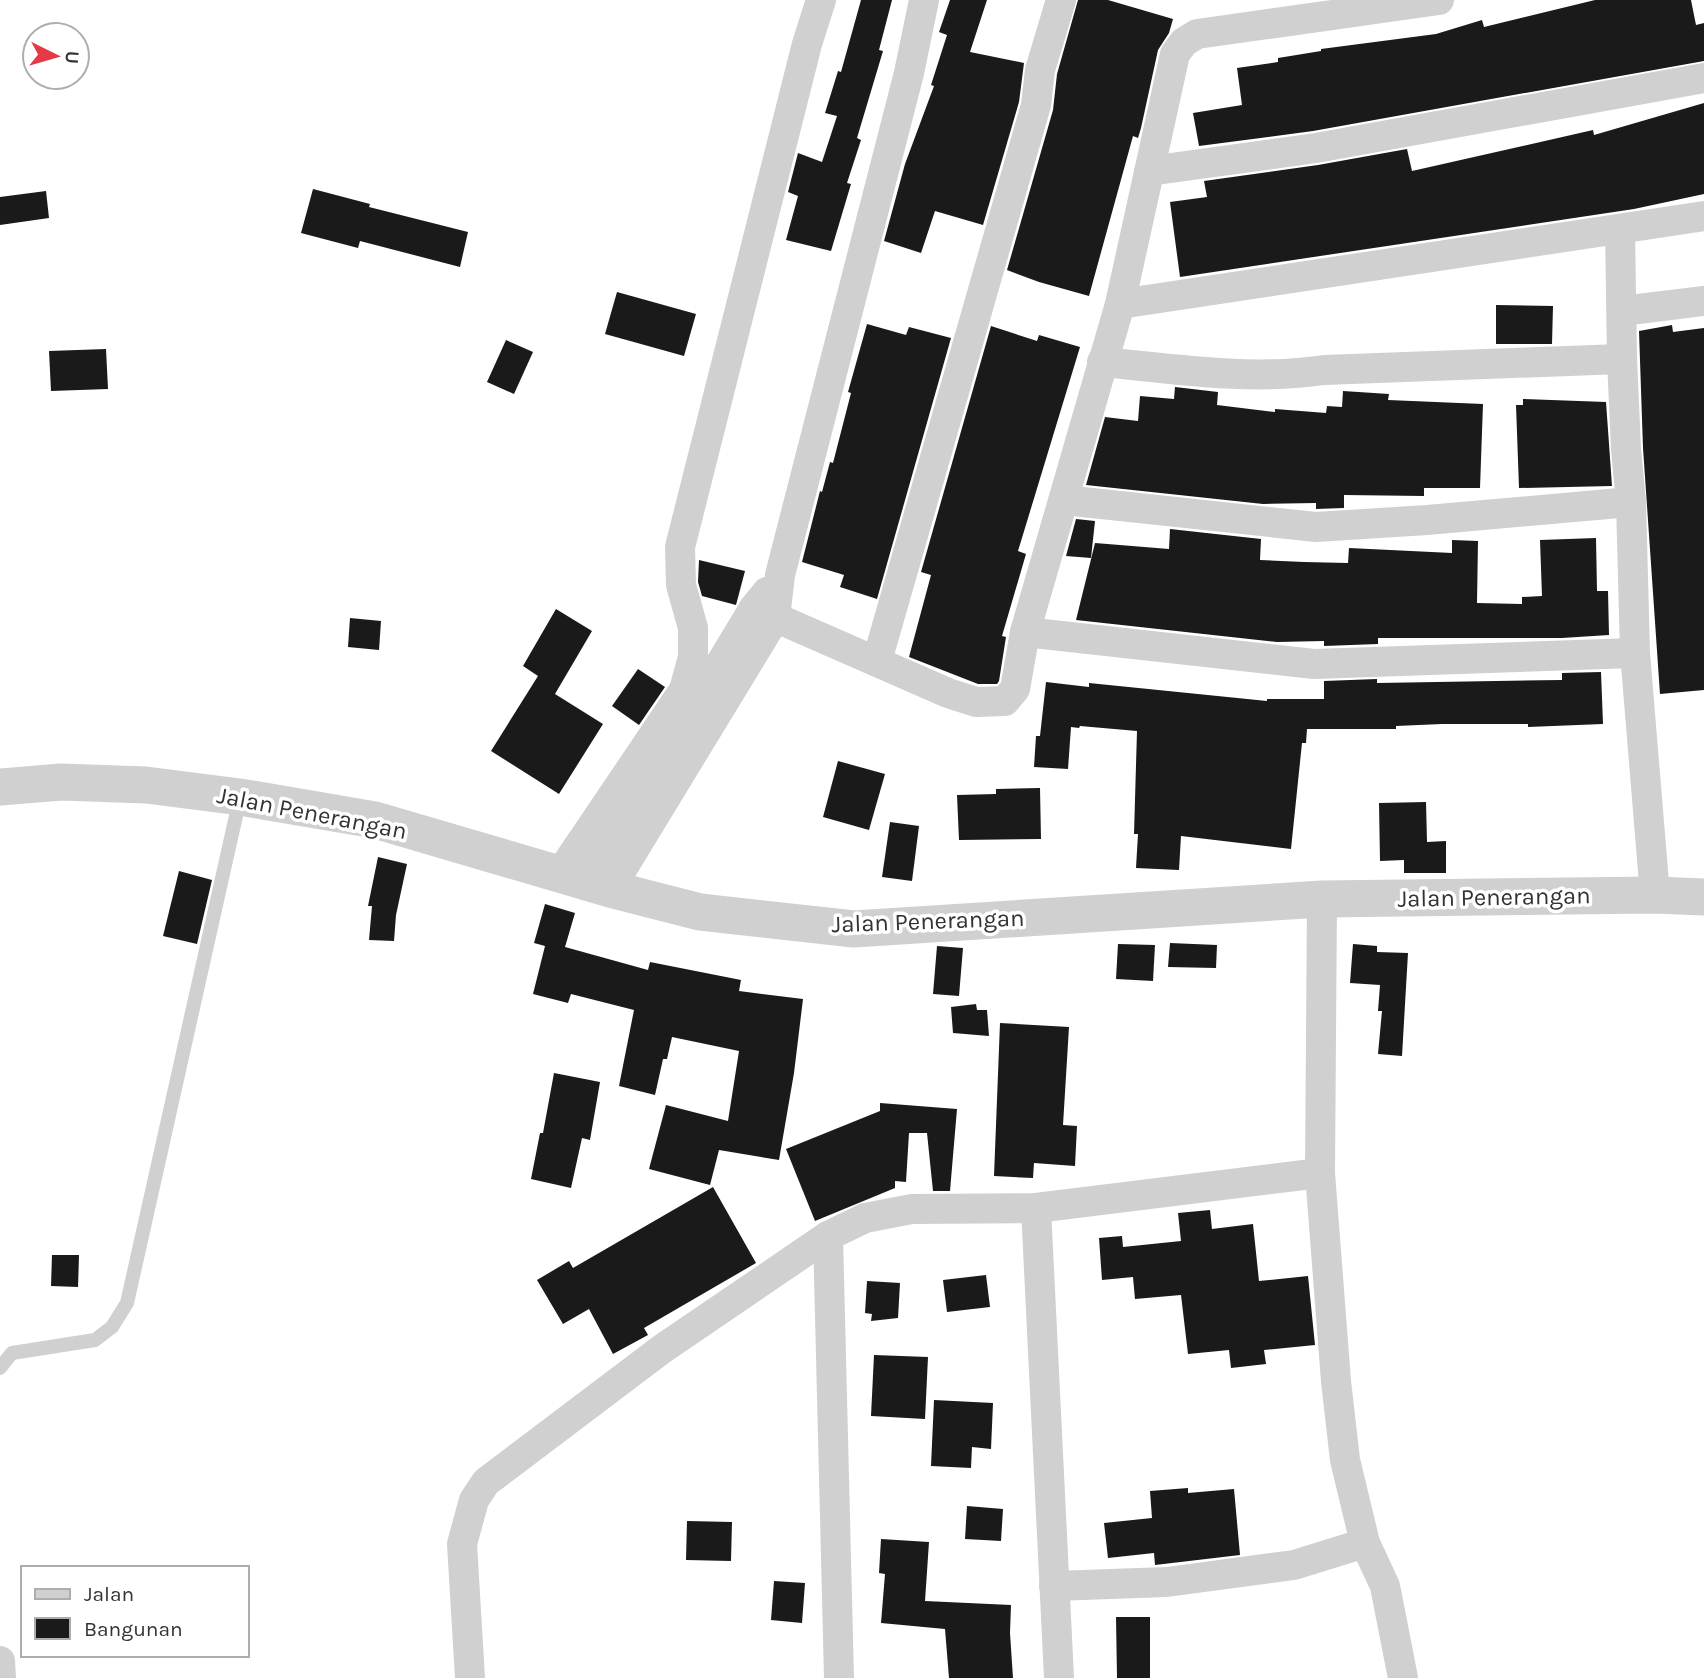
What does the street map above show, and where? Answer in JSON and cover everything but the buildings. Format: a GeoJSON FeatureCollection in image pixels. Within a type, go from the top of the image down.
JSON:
{"type":"FeatureCollection","features":[{"type":"Feature","properties":{"kind":"street"},"geometry":{"type":"LineString","coordinates":[[585,882],[684,690],[693,657],[693,628],[681,585],[680,547],[807,44],[821,0]]}},
{"type":"Feature","properties":{"kind":"street"},"geometry":{"type":"LineString","coordinates":[[585,882],[694,729],[764,613],[779,575],[909,73],[924,0]]}},
{"type":"Feature","properties":{"kind":"street"},"geometry":{"type":"LineString","coordinates":[[877,661],[1036,105],[1040,70],[1061,0]]}},
{"type":"Feature","properties":{"kind":"street"},"geometry":{"type":"LineString","coordinates":[[764,613],[948,693],[976,702],[1005,701],[1015,689],[1025,632],[1120,304],[1175,54],[1184,42],[1197,34],[1438,0]]}},
{"type":"Feature","properties":{"kind":"street"},"geometry":{"type":"LineString","coordinates":[[1149,171],[1316,148],[1704,78]]}},
{"type":"Feature","properties":{"kind":"street"},"geometry":{"type":"LineString","coordinates":[[1120,304],[1704,216]]}},
{"type":"Feature","properties":{"kind":"street"},"geometry":{"type":"LineString","coordinates":[[1620,229],[1622,359],[1631,502],[1635,653],[1655,894]]}},
{"type":"Feature","properties":{"kind":"street"},"geometry":{"type":"LineString","coordinates":[[1622,311],[1704,301]]}},
{"type":"Feature","properties":{"kind":"street"},"geometry":{"type":"LineString","coordinates":[[1102,362],[1235,374],[1291,375],[1324,370],[1622,359]]}},
{"type":"Feature","properties":{"kind":"street"},"geometry":{"type":"LineString","coordinates":[[1064,500],[1315,527],[1631,502]]}},
{"type":"Feature","properties":{"kind":"street"},"geometry":{"type":"LineString","coordinates":[[1025,632],[1314,664],[1635,653]]}},
{"type":"Feature","properties":{"kind":"street","name":"Jalan Penerangan"},"geometry":{"type":"LineString","coordinates":[[0,787],[61,782],[146,785],[240,797],[375,820],[585,882],[700,912],[854,929],[1322,899],[1655,894],[1704,897]]}},
{"type":"Feature","properties":{"kind":"street"},"geometry":{"type":"LineString","coordinates":[[1322,899],[1321,1173],[1336,1381],[1345,1460],[1365,1543],[1385,1586],[1403,1678]]}},
{"type":"Feature","properties":{"kind":"street"},"geometry":{"type":"LineString","coordinates":[[470,1678],[462,1544],[474,1500],[485,1482],[662,1349],[828,1237],[865,1218],[912,1209],[1036,1208],[1321,1173]]}},
{"type":"Feature","properties":{"kind":"street"},"geometry":{"type":"LineString","coordinates":[[1036,1208],[1059,1678]]}},
{"type":"Feature","properties":{"kind":"street"},"geometry":{"type":"LineString","coordinates":[[828,1237],[839,1678]]}},
{"type":"Feature","properties":{"kind":"street"},"geometry":{"type":"LineString","coordinates":[[1054,1586],[1167,1582],[1294,1564],[1365,1543]]}},
{"type":"Feature","properties":{"kind":"street"},"geometry":{"type":"LineString","coordinates":[[0,1661],[1,1678]]}},
{"type":"Feature","properties":{"kind":"lane"},"geometry":{"type":"LineString","coordinates":[[0,1368],[12,1353],[95,1340],[112,1327],[127,1303],[240,797]]}}]}
